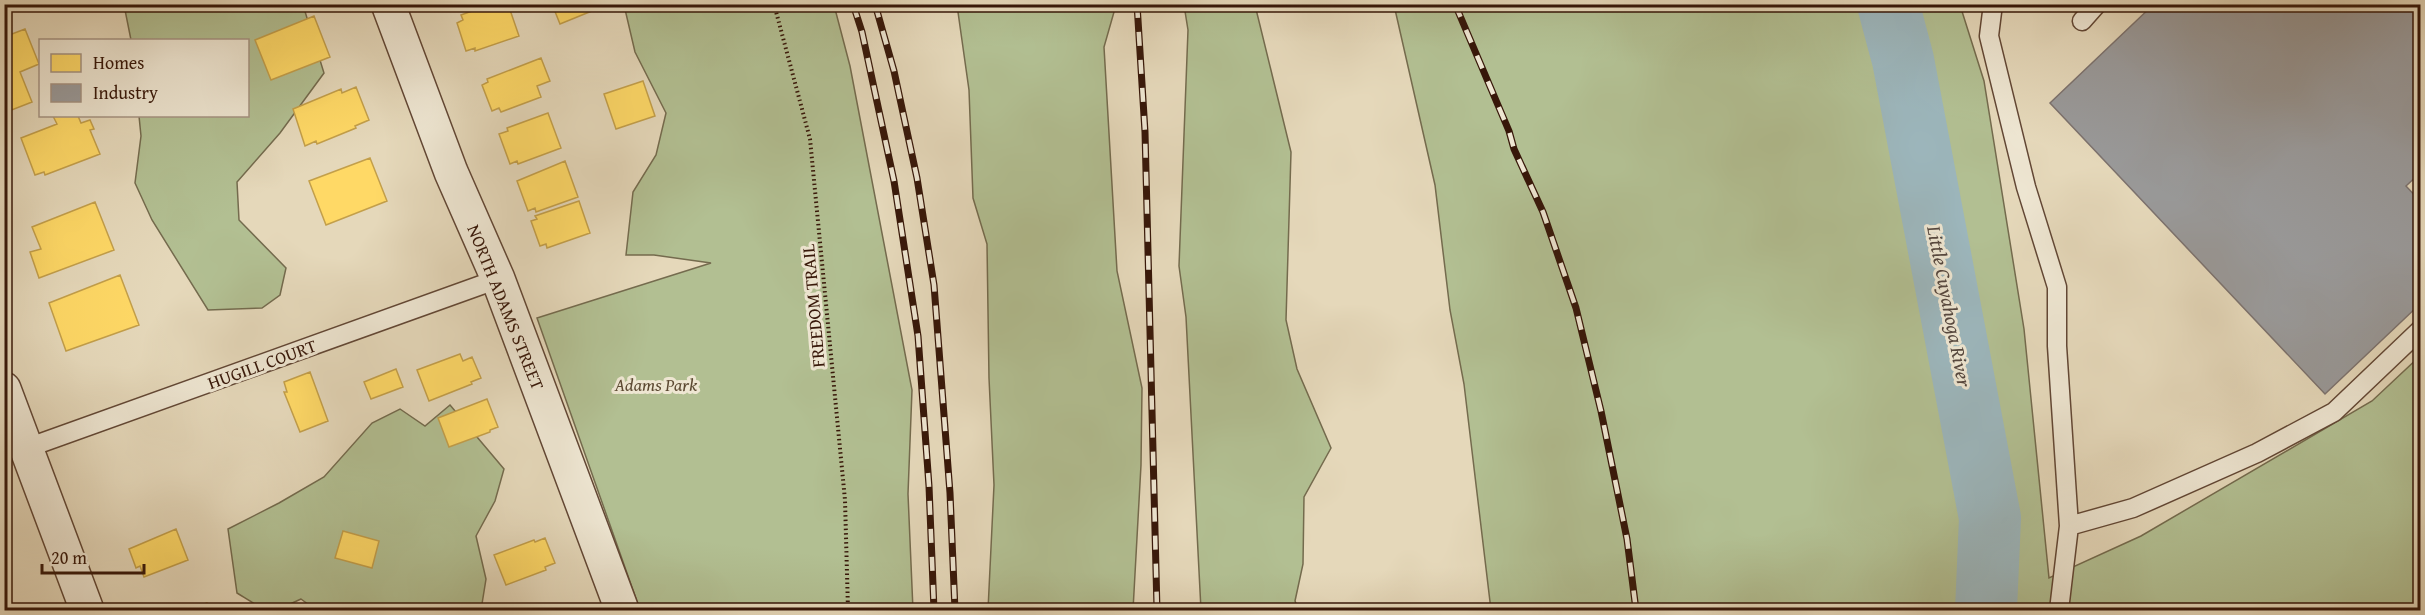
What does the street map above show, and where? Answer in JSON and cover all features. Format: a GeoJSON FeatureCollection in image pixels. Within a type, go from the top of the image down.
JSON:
{"type":"FeatureCollection","features":[{"type":"Feature","properties":{"kind":"street","name":"NORTH ADAMS STREET"},"geometry":{"type":"LineString","coordinates":[[388,4],[451,172],[498,279],[622,610]]}},
{"type":"Feature","properties":{"kind":"street"},"geometry":{"type":"LineString","coordinates":[[4,389],[87,610]]}},
{"type":"Feature","properties":{"kind":"lane"},"geometry":{"type":"LineString","coordinates":[[1993,4],[1989,36],[2026,187],[2057,287],[2057,346],[2069,526],[2059,610]]}},
{"type":"Feature","properties":{"kind":"lane"},"geometry":{"type":"LineString","coordinates":[[2082,21],[2097,4]]}},
{"type":"Feature","properties":{"kind":"lane","name":"HUGILL COURT"},"geometry":{"type":"LineString","coordinates":[[27,448],[498,279]]}},
{"type":"Feature","properties":{"kind":"lane"},"geometry":{"type":"LineString","coordinates":[[2069,526],[2133,508],[2257,453],[2334,412],[2421,330]]}},
{"type":"Feature","properties":{"kind":"path","name":"FREEDOM TRAIL"},"geometry":{"type":"LineString","coordinates":[[774,4],[810,139],[845,500],[849,610]]}},
{"type":"Feature","properties":{"kind":"green space"},"geometry":{"type":"Polygon","coordinates":[[[124,5],[303,5],[324,73],[280,133],[237,182],[239,220],[286,268],[280,295],[262,308],[208,310],[152,220],[135,183],[141,136],[139,117],[249,117],[249,39],[131,39],[124,5]]]}},
{"type":"Feature","properties":{"kind":"green space","name":"Adams Park"},"geometry":{"type":"Polygon","coordinates":[[[624,5],[834,5],[850,66],[912,390],[908,494],[913,610],[640,610],[537,318],[711,263],[654,255],[626,255],[633,192],[656,155],[666,113],[635,52],[624,5]]]}},
{"type":"Feature","properties":{"kind":"green space"},"geometry":{"type":"Polygon","coordinates":[[[957,5],[1116,5],[1104,47],[1117,271],[1142,388],[1141,465],[1133,610],[988,610],[994,485],[989,378],[987,244],[973,198],[969,90],[957,5]]]}},
{"type":"Feature","properties":{"kind":"green space"},"geometry":{"type":"Polygon","coordinates":[[[1184,5],[1255,5],[1291,152],[1286,320],[1297,369],[1331,448],[1304,497],[1303,564],[1295,601],[1299,610],[1201,610],[1186,317],[1179,266],[1188,30],[1184,5]]]}},
{"type":"Feature","properties":{"kind":"green space"},"geometry":{"type":"Polygon","coordinates":[[[1394,5],[1960,5],[1984,81],[2024,329],[2049,578],[2141,536],[2372,401],[2420,356],[2420,610],[1491,610],[1464,384],[1450,310],[1435,185],[1394,5]]]}},
{"type":"Feature","properties":{"kind":"green space"},"geometry":{"type":"Polygon","coordinates":[[[450,405],[504,469],[495,501],[476,536],[486,579],[481,610],[316,610],[301,599],[281,607],[268,609],[237,593],[228,529],[324,477],[372,423],[400,409],[425,426],[450,405]]]}},
{"type":"Feature","properties":{"kind":"building: Homes"},"geometry":{"type":"Polygon","coordinates":[[[491,4],[508,4],[519,36],[475,51],[475,48],[466,51],[457,23],[463,20],[461,15],[491,4]]]}},
{"type":"Feature","properties":{"kind":"building: Homes"},"geometry":{"type":"Polygon","coordinates":[[[552,4],[603,4],[604,6],[560,24],[552,4]]]}},
{"type":"Feature","properties":{"kind":"building: Homes"},"geometry":{"type":"Polygon","coordinates":[[[314,16],[330,57],[271,80],[255,40],[314,16]]]}},
{"type":"Feature","properties":{"kind":"building: Homes"},"geometry":{"type":"Polygon","coordinates":[[[25,29],[39,64],[20,72],[32,102],[4,113],[4,37],[25,29]]]}},
{"type":"Feature","properties":{"kind":"building: Homes"},"geometry":{"type":"Polygon","coordinates":[[[541,58],[550,81],[537,86],[541,97],[501,112],[499,108],[492,111],[482,85],[488,82],[487,79],[541,58]]]}},
{"type":"Feature","properties":{"kind":"building: Homes"},"geometry":{"type":"Polygon","coordinates":[[[643,81],[655,116],[616,129],[604,94],[643,81]]]}},
{"type":"Feature","properties":{"kind":"building: Homes"},"geometry":{"type":"Polygon","coordinates":[[[356,87],[369,120],[355,126],[356,128],[317,144],[316,141],[305,146],[293,109],[341,89],[342,93],[356,87]]]}},
{"type":"Feature","properties":{"kind":"building: Homes"},"geometry":{"type":"Polygon","coordinates":[[[548,113],[561,148],[518,164],[517,161],[510,164],[499,134],[508,131],[507,128],[548,113]]]}},
{"type":"Feature","properties":{"kind":"building: Homes"},"geometry":{"type":"Polygon","coordinates":[[[54,117],[78,117],[81,123],[90,120],[94,129],[90,130],[100,154],[45,175],[44,172],[35,175],[21,138],[57,124],[54,117]]]}},
{"type":"Feature","properties":{"kind":"building: Homes"},"geometry":{"type":"Polygon","coordinates":[[[370,158],[387,201],[326,225],[309,181],[370,158]]]}},
{"type":"Feature","properties":{"kind":"building: Homes"},"geometry":{"type":"Polygon","coordinates":[[[565,161],[578,197],[536,212],[535,208],[528,211],[517,181],[565,161]]]}},
{"type":"Feature","properties":{"kind":"building: Homes"},"geometry":{"type":"Polygon","coordinates":[[[579,201],[590,233],[547,248],[546,244],[540,246],[531,221],[537,219],[535,216],[579,201]]]}},
{"type":"Feature","properties":{"kind":"building: Homes"},"geometry":{"type":"Polygon","coordinates":[[[95,202],[114,250],[39,278],[30,252],[41,249],[32,227],[95,202]]]}},
{"type":"Feature","properties":{"kind":"building: Homes"},"geometry":{"type":"Polygon","coordinates":[[[120,275],[139,325],[66,351],[49,303],[120,275]]]}},
{"type":"Feature","properties":{"kind":"building: Homes"},"geometry":{"type":"Polygon","coordinates":[[[460,354],[463,361],[472,357],[481,378],[471,382],[472,384],[429,401],[417,370],[460,354]]]}},
{"type":"Feature","properties":{"kind":"building: Homes"},"geometry":{"type":"Polygon","coordinates":[[[396,369],[403,387],[371,399],[364,382],[396,369]]]}},
{"type":"Feature","properties":{"kind":"building: Homes"},"geometry":{"type":"Polygon","coordinates":[[[310,372],[328,421],[300,432],[284,392],[287,392],[284,382],[310,372]]]}},
{"type":"Feature","properties":{"kind":"building: Homes"},"geometry":{"type":"Polygon","coordinates":[[[487,399],[498,427],[449,447],[438,418],[487,399]]]}},
{"type":"Feature","properties":{"kind":"building: Homes"},"geometry":{"type":"Polygon","coordinates":[[[176,529],[188,560],[144,577],[140,566],[136,568],[129,549],[176,529]]]}},
{"type":"Feature","properties":{"kind":"building: Homes"},"geometry":{"type":"Polygon","coordinates":[[[343,531],[379,541],[372,568],[335,558],[343,531]]]}},
{"type":"Feature","properties":{"kind":"building: Homes"},"geometry":{"type":"Polygon","coordinates":[[[545,538],[555,563],[545,567],[546,570],[506,585],[494,555],[545,538]]]}},
{"type":"Feature","properties":{"kind":"building: Homes"},"geometry":{"type":"Polygon","coordinates":[[[207,603],[210,610],[187,610],[207,603]]]}},
{"type":"Feature","properties":{"kind":"building: Industry"},"geometry":{"type":"Polygon","coordinates":[[[2154,4],[2420,4],[2420,173],[2406,186],[2420,201],[2420,304],[2325,394],[2050,103],[2154,4]]]}},
{"type":"Feature","properties":{"kind":"waterway","name":"Little Cuyahoga River"},"geometry":{"type":"LineString","coordinates":[[1888,4],[1903,60],[1990,518],[1986,610]]}},
{"type":"Feature","properties":{"kind":"railway"},"geometry":{"type":"LineString","coordinates":[[853,4],[862,32],[894,181],[918,336],[929,486],[934,610]]}},
{"type":"Feature","properties":{"kind":"railway"},"geometry":{"type":"LineString","coordinates":[[875,4],[894,71],[917,178],[934,285],[950,493],[955,610]]}},
{"type":"Feature","properties":{"kind":"railway"},"geometry":{"type":"LineString","coordinates":[[1137,4],[1145,132],[1157,610]]}},
{"type":"Feature","properties":{"kind":"railway"},"geometry":{"type":"LineString","coordinates":[[1455,4],[1509,131],[1514,149],[1543,212],[1576,308],[1601,411],[1627,539],[1636,610]]}}]}
